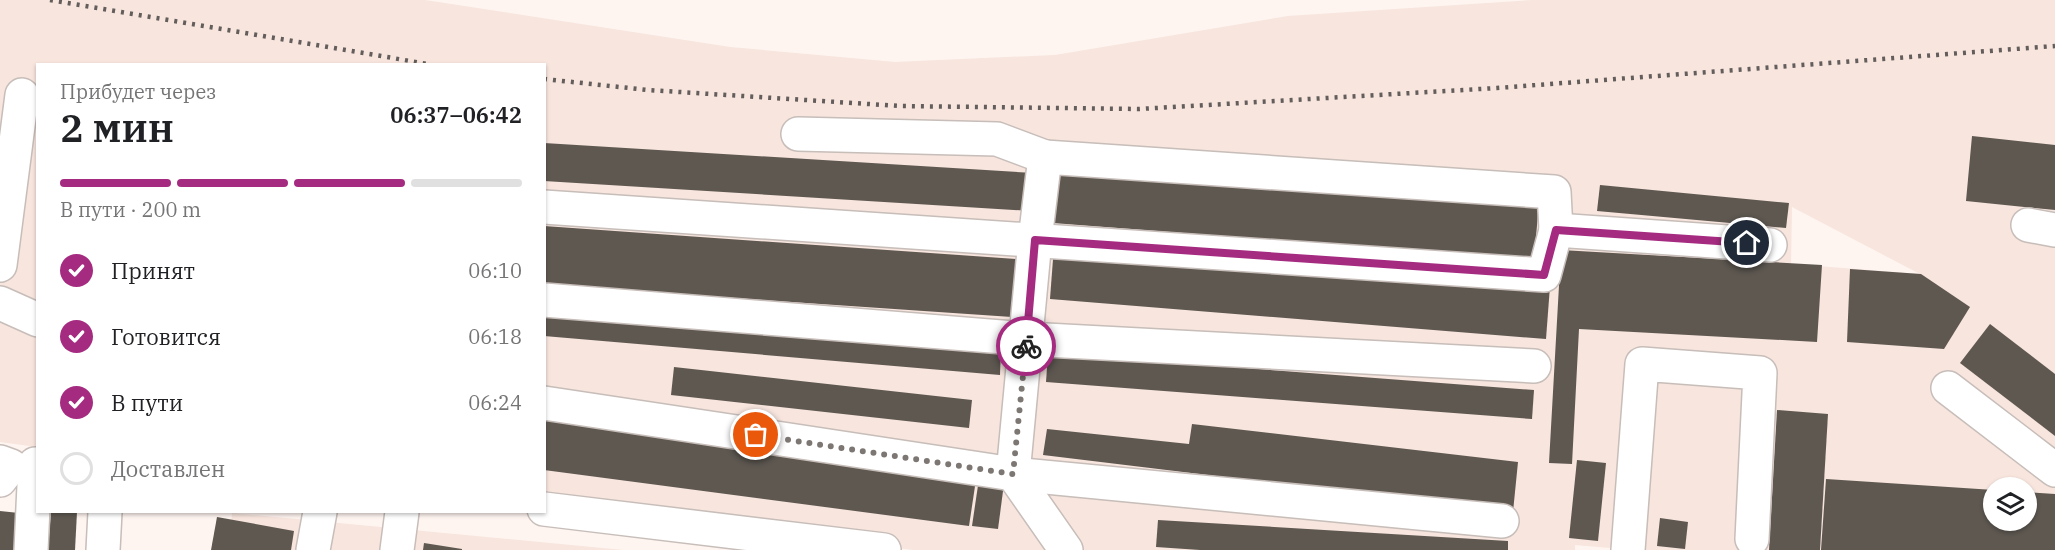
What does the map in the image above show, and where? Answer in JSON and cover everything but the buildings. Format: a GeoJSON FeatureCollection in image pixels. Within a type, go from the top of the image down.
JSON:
{"type":"FeatureCollection","features":[{"type":"Feature","properties":{"kind":"lane"},"geometry":{"type":"LineString","coordinates":[[0,265],[22,95]]}},
{"type":"Feature","properties":{"kind":"lane"},"geometry":{"type":"LineString","coordinates":[[546,207],[1544,275],[1556,230],[1554,192],[1045,157],[997,139],[798,134]]}},
{"type":"Feature","properties":{"kind":"lane"},"geometry":{"type":"LineString","coordinates":[[1045,157],[1013,474],[1066,550]]}},
{"type":"Feature","properties":{"kind":"lane"},"geometry":{"type":"LineString","coordinates":[[1556,230],[1770,245]]}},
{"type":"Feature","properties":{"kind":"lane"},"geometry":{"type":"LineString","coordinates":[[546,300],[1027,339],[1534,366]]}},
{"type":"Feature","properties":{"kind":"lane"},"geometry":{"type":"LineString","coordinates":[[0,303],[36,319]]}},
{"type":"Feature","properties":{"kind":"lane"},"geometry":{"type":"LineString","coordinates":[[1628,550],[1642,364],[1760,373],[1752,538]]}},
{"type":"Feature","properties":{"kind":"lane"},"geometry":{"type":"LineString","coordinates":[[1948,388],[2055,470]]}},
{"type":"Feature","properties":{"kind":"lane"},"geometry":{"type":"LineString","coordinates":[[546,403],[1013,474],[1502,521]]}},
{"type":"Feature","properties":{"kind":"lane"},"geometry":{"type":"LineString","coordinates":[[17,467],[31,550]]}},
{"type":"Feature","properties":{"kind":"lane"},"geometry":{"type":"LineString","coordinates":[[546,509],[701,539],[885,550]]}},
{"type":"Feature","properties":{"kind":"lane"},"geometry":{"type":"LineString","coordinates":[[103,550],[105,513]]}},
{"type":"Feature","properties":{"kind":"lane"},"geometry":{"type":"LineString","coordinates":[[313,550],[320,513]]}},
{"type":"Feature","properties":{"kind":"lane"},"geometry":{"type":"LineString","coordinates":[[397,550],[402,513]]}},
{"type":"Feature","properties":{"kind":"shaded area"},"geometry":{"type":"Polygon","coordinates":[[[0,0],[425,0],[730,47],[895,62],[1055,55],[1288,16],[1532,0],[2055,0],[2055,550],[1634,550],[1575,545],[1575,550],[914,550],[546,508],[546,63],[36,63],[36,447],[0,442],[0,0]],[[1792,207],[1791,264],[1920,274],[1792,207]]]}},
{"type":"Feature","properties":{"kind":"shaded area"},"geometry":{"type":"Polygon","coordinates":[[[232,513],[623,550],[229,550],[232,513]]]}},
{"type":"Feature","properties":{"kind":"railway"},"geometry":{"type":"LineString","coordinates":[[50,0],[422,63]]}},
{"type":"Feature","properties":{"kind":"railway"},"geometry":{"type":"LineString","coordinates":[[546,79],[648,90],[900,106],[1139,109],[1497,88],[2055,46]]}},
{"type":"Feature","properties":{"kind":"way so far"},"geometry":{"type":"LineString","coordinates":[[756,435],[1013,474],[1026,346]]}},
{"type":"Feature","properties":{"kind":"route"},"geometry":{"type":"LineString","coordinates":[[1026,346],[1035,240],[1544,275],[1556,230],[1747,243]]}}]}
